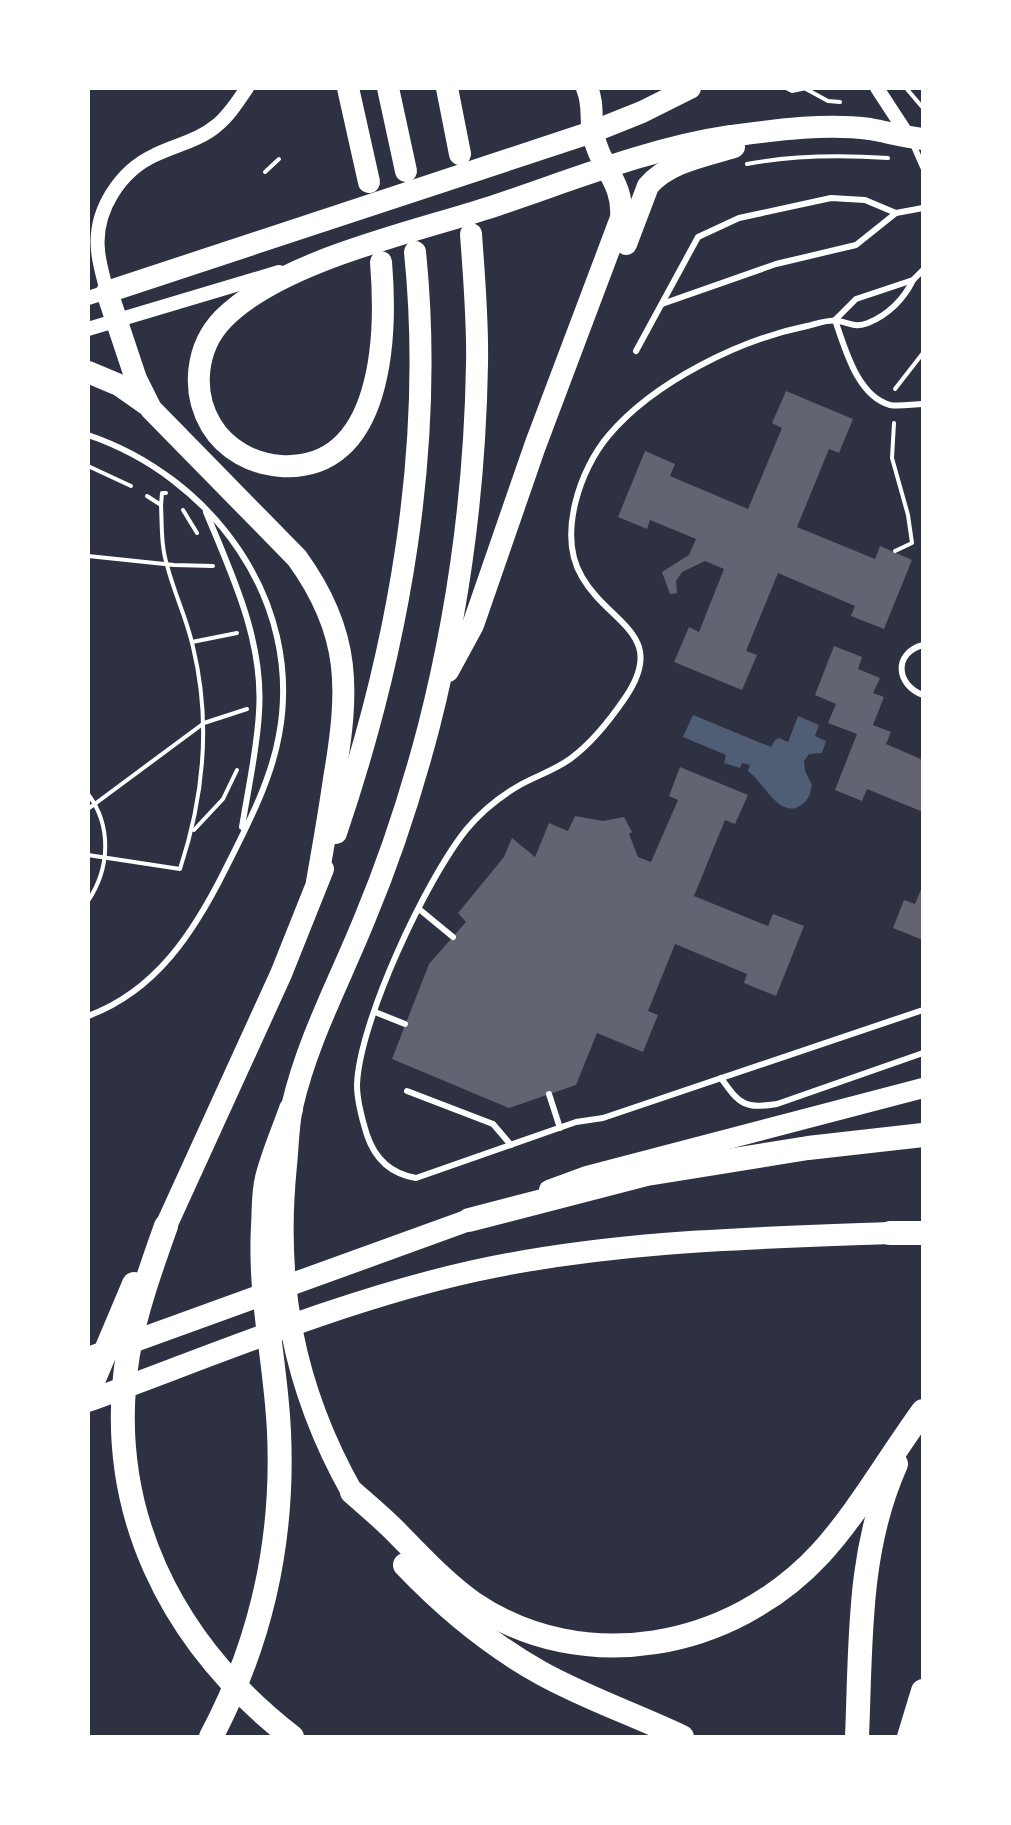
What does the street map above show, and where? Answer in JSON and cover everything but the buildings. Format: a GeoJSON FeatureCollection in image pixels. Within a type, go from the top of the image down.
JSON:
{"type":"FeatureCollection","features":[{"type":"Feature","properties":{"kind":"highway"},"geometry":{"type":"LineString","coordinates":[[348,88],[369,182]]}},
{"type":"Feature","properties":{"kind":"highway"},"geometry":{"type":"LineString","coordinates":[[388,88],[406,171]]}},
{"type":"Feature","properties":{"kind":"highway"},"geometry":{"type":"LineString","coordinates":[[447,88],[460,154]]}},
{"type":"Feature","properties":{"kind":"highway"},"geometry":{"type":"LineString","coordinates":[[438,690],[473,625],[621,218],[620,192],[605,169],[592,132],[593,112],[587,88]]}},
{"type":"Feature","properties":{"kind":"highway"},"geometry":{"type":"LineString","coordinates":[[151,409],[136,379],[116,320],[97,295],[592,132],[690,88]]}},
{"type":"Feature","properties":{"kind":"highway"},"geometry":{"type":"LineString","coordinates":[[381,262],[383,304],[380,353],[370,400],[360,426],[346,443],[317,461],[287,466],[257,462],[233,449],[211,425],[200,395],[200,362],[213,333],[245,300],[325,260],[701,141],[784,130],[851,128],[916,138]]}},
{"type":"Feature","properties":{"kind":"highway"},"geometry":{"type":"LineString","coordinates":[[573,347],[608,290],[653,180],[667,169],[784,130]]}},
{"type":"Feature","properties":{"kind":"highway"},"geometry":{"type":"LineString","coordinates":[[471,234],[477,337],[474,446],[460,568],[438,690],[418,766],[381,880],[316,1034],[267,1180],[272,1241],[296,1357],[316,1418],[352,1492],[399,1558],[446,1607],[472,1628],[541,1673],[682,1737]]}},
{"type":"Feature","properties":{"kind":"highway"},"geometry":{"type":"LineString","coordinates":[[88,1393],[281,974],[347,802],[388,644],[414,486],[420,406],[420,320],[415,252]]}},
{"type":"Feature","properties":{"kind":"highway"},"geometry":{"type":"LineString","coordinates":[[88,372],[119,385],[151,409],[297,558],[331,618],[343,663],[344,720],[317,882]]}},
{"type":"Feature","properties":{"kind":"highway"},"geometry":{"type":"LineString","coordinates":[[88,1358],[469,1220],[647,1174],[808,1148],[923,1135]]}},
{"type":"Feature","properties":{"kind":"highway"},"geometry":{"type":"LineString","coordinates":[[88,1401],[392,1293],[473,1272],[554,1256],[643,1245],[923,1230]]}},
{"type":"Feature","properties":{"kind":"highway"},"geometry":{"type":"LineString","coordinates":[[211,1737],[242,1672],[263,1610],[275,1549],[280,1493],[279,1429],[264,1304],[272,1241]]}},
{"type":"Feature","properties":{"kind":"highway"},"geometry":{"type":"LineString","coordinates":[[136,1290],[123,1415],[125,1453],[135,1513],[168,1597],[195,1640],[225,1677],[292,1737]]}},
{"type":"Feature","properties":{"kind":"highway"},"geometry":{"type":"LineString","coordinates":[[352,1492],[443,1579],[494,1615],[537,1634],[574,1642],[615,1646],[660,1643],[730,1622],[788,1584],[822,1552],[920,1415]]}},
{"type":"Feature","properties":{"kind":"highway"},"geometry":{"type":"LineString","coordinates":[[857,1737],[863,1599],[869,1546],[885,1492],[920,1415]]}},
{"type":"Feature","properties":{"kind":"highway"},"geometry":{"type":"LineString","coordinates":[[909,1737],[923,1691]]}},
{"type":"Feature","properties":{"kind":"main road"},"geometry":{"type":"LineString","coordinates":[[469,1220],[587,1176],[923,1088]]}},
{"type":"Feature","properties":{"kind":"street"},"geometry":{"type":"LineString","coordinates":[[97,295],[98,238],[105,208],[115,189],[141,162],[217,126],[247,88]]}},
{"type":"Feature","properties":{"kind":"street"},"geometry":{"type":"LineString","coordinates":[[877,88],[916,138]]}},
{"type":"Feature","properties":{"kind":"street"},"geometry":{"type":"LineString","coordinates":[[88,329],[325,260]]}},
{"type":"Feature","properties":{"kind":"lane"},"geometry":{"type":"LineString","coordinates":[[916,138],[923,167]]}},
{"type":"Feature","properties":{"kind":"lane"},"geometry":{"type":"LineString","coordinates":[[636,351],[698,237],[739,218],[831,198],[865,200],[896,213]]}},
{"type":"Feature","properties":{"kind":"lane"},"geometry":{"type":"LineString","coordinates":[[662,304],[776,264],[856,245],[896,213],[923,208]]}},
{"type":"Feature","properties":{"kind":"lane"},"geometry":{"type":"LineString","coordinates":[[923,270],[891,309],[871,321],[856,327],[835,320],[794,328],[735,350],[690,372],[630,413],[591,460],[572,517],[573,551],[581,576],[634,635],[640,648],[640,674],[610,719],[584,748],[569,760],[499,799],[467,829],[432,881],[375,1012],[360,1058],[357,1088],[371,1147],[382,1161],[400,1175],[416,1178],[923,1010]]}},
{"type":"Feature","properties":{"kind":"lane"},"geometry":{"type":"LineString","coordinates":[[835,320],[856,299],[913,280]]}},
{"type":"Feature","properties":{"kind":"lane"},"geometry":{"type":"LineString","coordinates":[[835,320],[853,369],[869,391],[888,404],[923,404]]}},
{"type":"Feature","properties":{"kind":"lane"},"geometry":{"type":"LineString","coordinates":[[88,435],[142,458],[184,487],[238,547],[259,581],[271,613],[281,661],[282,708],[278,742],[261,792],[215,891],[170,960],[131,995],[88,1016]]}},
{"type":"Feature","properties":{"kind":"lane"},"geometry":{"type":"LineString","coordinates":[[204,507],[240,595],[255,655],[260,709],[240,838]]}},
{"type":"Feature","properties":{"kind":"lane"},"geometry":{"type":"LineString","coordinates":[[923,645],[905,655],[901,664],[906,682],[916,693],[923,695]]}},
{"type":"Feature","properties":{"kind":"lane"},"geometry":{"type":"LineString","coordinates":[[419,909],[453,937]]}},
{"type":"Feature","properties":{"kind":"lane"},"geometry":{"type":"LineString","coordinates":[[375,1012],[405,1024]]}},
{"type":"Feature","properties":{"kind":"lane"},"geometry":{"type":"LineString","coordinates":[[721,1078],[736,1100],[753,1107],[777,1104],[923,1053]]}},
{"type":"Feature","properties":{"kind":"lane"},"geometry":{"type":"LineString","coordinates":[[407,1091],[493,1124],[511,1145]]}},
{"type":"Feature","properties":{"kind":"lane"},"geometry":{"type":"LineString","coordinates":[[549,1094],[560,1128]]}},
{"type":"Feature","properties":{"kind":"path"},"geometry":{"type":"LineString","coordinates":[[786,88],[792,91],[806,89],[828,101],[840,102]]}},
{"type":"Feature","properties":{"kind":"path"},"geometry":{"type":"LineString","coordinates":[[906,88],[915,103],[923,108]]}},
{"type":"Feature","properties":{"kind":"path"},"geometry":{"type":"LineString","coordinates":[[734,166],[803,157],[845,155],[888,158]]}},
{"type":"Feature","properties":{"kind":"path"},"geometry":{"type":"LineString","coordinates":[[265,172],[279,159]]}},
{"type":"Feature","properties":{"kind":"path"},"geometry":{"type":"LineString","coordinates":[[895,389],[923,353]]}},
{"type":"Feature","properties":{"kind":"path"},"geometry":{"type":"LineString","coordinates":[[894,423],[892,458],[908,515],[912,543],[895,551]]}},
{"type":"Feature","properties":{"kind":"path"},"geometry":{"type":"LineString","coordinates":[[88,466],[131,486]]}},
{"type":"Feature","properties":{"kind":"path"},"geometry":{"type":"LineString","coordinates":[[88,855],[180,869],[192,832],[201,780],[204,723],[192,642],[166,563],[161,505],[162,493],[168,493]]}},
{"type":"Feature","properties":{"kind":"path"},"geometry":{"type":"LineString","coordinates":[[147,496],[161,505]]}},
{"type":"Feature","properties":{"kind":"path"},"geometry":{"type":"LineString","coordinates":[[176,502],[202,540]]}},
{"type":"Feature","properties":{"kind":"path"},"geometry":{"type":"LineString","coordinates":[[88,556],[215,566]]}},
{"type":"Feature","properties":{"kind":"path"},"geometry":{"type":"LineString","coordinates":[[212,558],[219,574]]}},
{"type":"Feature","properties":{"kind":"path"},"geometry":{"type":"LineString","coordinates":[[192,642],[241,632],[243,640]]}},
{"type":"Feature","properties":{"kind":"path"},"geometry":{"type":"LineString","coordinates":[[248,719],[250,701]]}},
{"type":"Feature","properties":{"kind":"path"},"geometry":{"type":"LineString","coordinates":[[88,809],[204,723],[249,709]]}},
{"type":"Feature","properties":{"kind":"path"},"geometry":{"type":"LineString","coordinates":[[192,832],[223,799],[239,764]]}},
{"type":"Feature","properties":{"kind":"path"},"geometry":{"type":"LineString","coordinates":[[88,794],[95,804],[105,833],[105,857],[98,882],[88,901]]}},
{"type":"Feature","properties":{"kind":"water"},"geometry":{"type":"Polygon","coordinates":[[[693,715],[771,747],[779,738],[788,742],[798,716],[819,725],[815,736],[826,741],[822,753],[809,754],[804,761],[812,785],[806,800],[798,807],[784,807],[748,771],[750,765],[742,763],[740,768],[724,763],[726,755],[683,737],[693,715]]]}}]}
